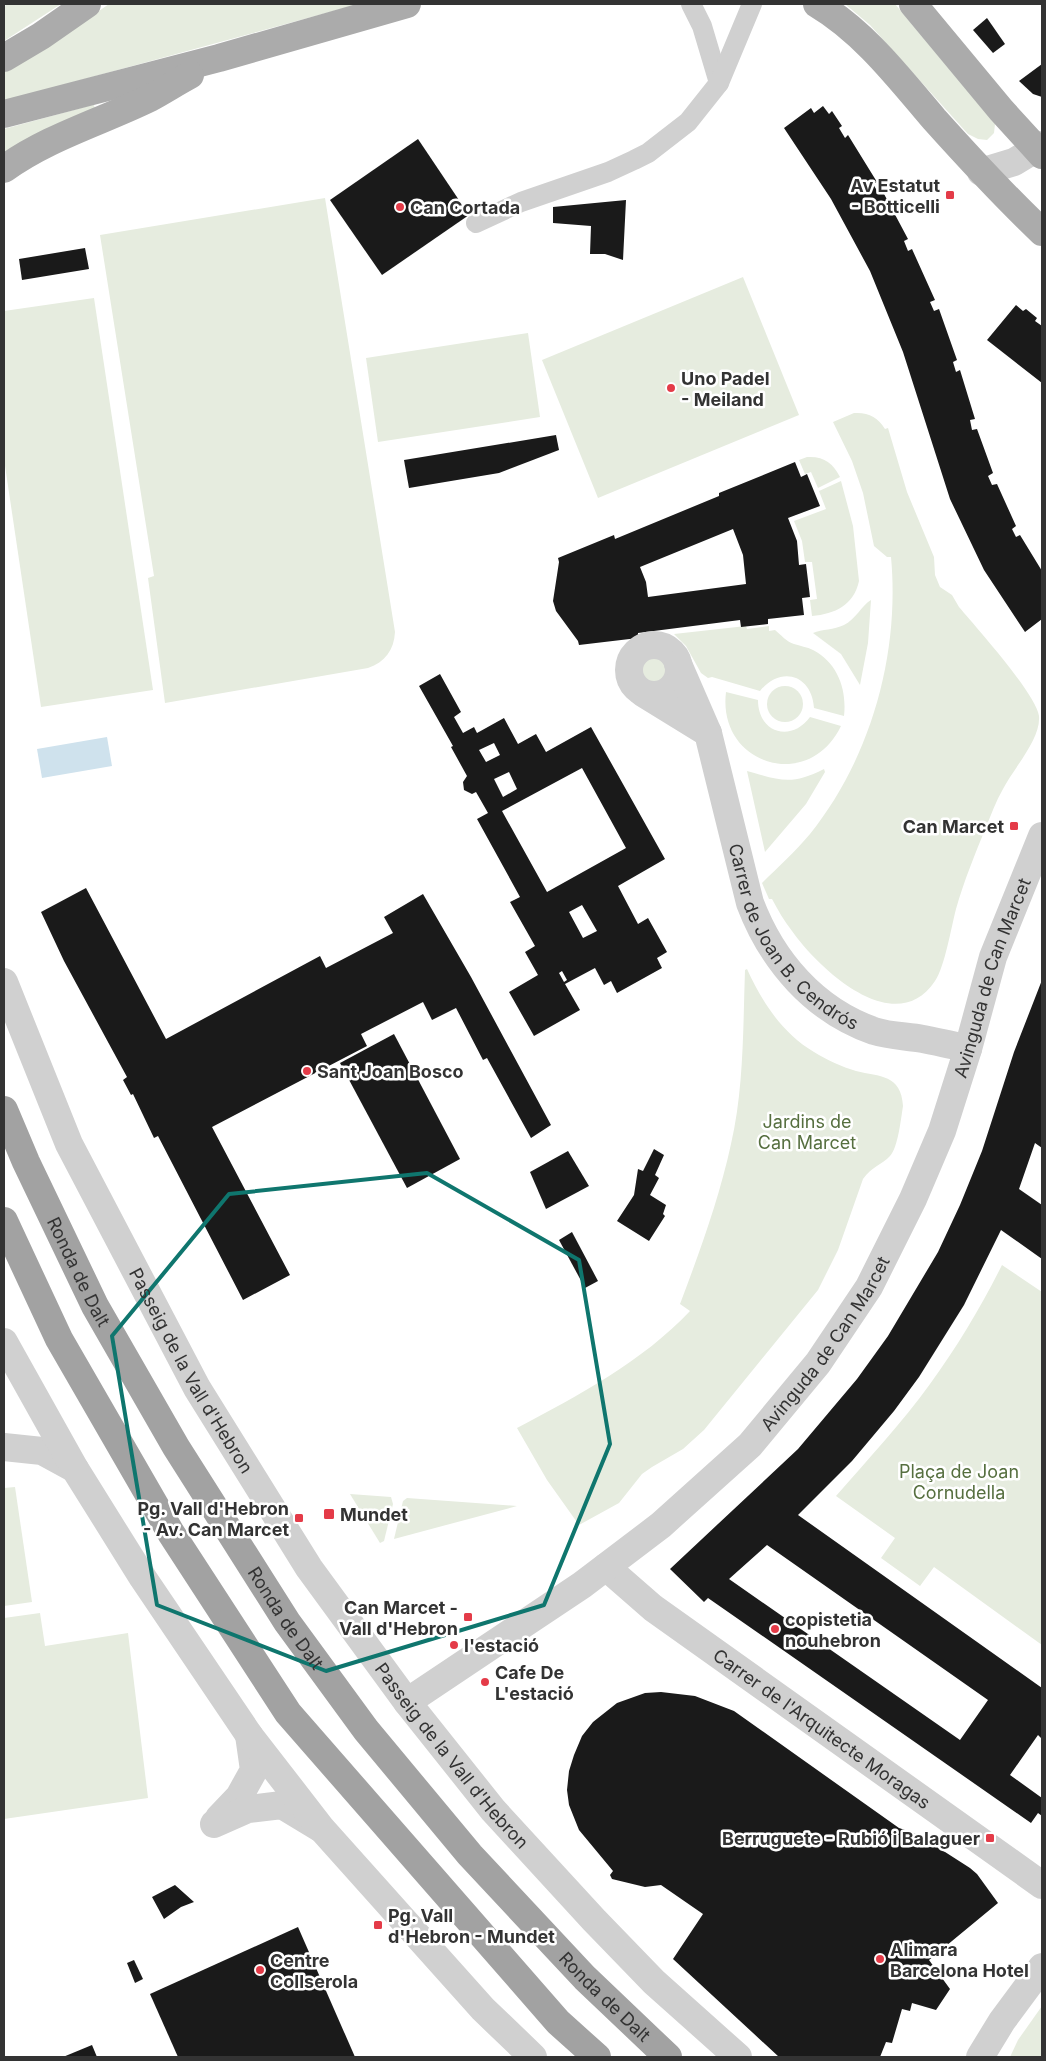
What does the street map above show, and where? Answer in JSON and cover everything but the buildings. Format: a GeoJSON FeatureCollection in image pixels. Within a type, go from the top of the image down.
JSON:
{"type":"FeatureCollection","features":[{"type":"Feature","properties":{"kind":"highway","name":"Ronda de Dalt"},"geometry":{"type":"LineString","coordinates":[[4,1110],[26,1162],[96,1306],[176,1447],[287,1622],[366,1730],[470,1855],[585,1978],[668,2057]]}},
{"type":"Feature","properties":{"kind":"highway"},"geometry":{"type":"LineString","coordinates":[[4,1222],[59,1340],[171,1532],[288,1712],[558,2022],[597,2057]]}},
{"type":"Feature","properties":{"kind":"main road"},"geometry":{"type":"LineString","coordinates":[[4,58],[41,36],[87,4]]}},
{"type":"Feature","properties":{"kind":"main road"},"geometry":{"type":"LineString","coordinates":[[4,114],[219,58],[407,4]]}},
{"type":"Feature","properties":{"kind":"main road"},"geometry":{"type":"LineString","coordinates":[[817,4],[852,30],[882,58],[981,172],[1042,232]]}},
{"type":"Feature","properties":{"kind":"main road"},"geometry":{"type":"LineString","coordinates":[[913,4],[1040,150]]}},
{"type":"Feature","properties":{"kind":"main road"},"geometry":{"type":"LineString","coordinates":[[4,170],[29,152],[54,139],[150,98],[219,58]]}},
{"type":"Feature","properties":{"kind":"street"},"geometry":{"type":"LineString","coordinates":[[690,4],[702,26],[719,83]]}},
{"type":"Feature","properties":{"kind":"street"},"geometry":{"type":"LineString","coordinates":[[476,223],[522,202],[608,172],[648,153],[688,122],[719,83],[752,4]]}},
{"type":"Feature","properties":{"kind":"street"},"geometry":{"type":"LineString","coordinates":[[981,172],[1014,162],[1040,150]]}},
{"type":"Feature","properties":{"kind":"street","name":"Carrer de Joan B. Cendrós"},"geometry":{"type":"LineString","coordinates":[[708,733],[636,688],[628,673],[632,656],[638,649],[655,644],[663,646],[675,656],[708,733],[750,903],[758,924],[782,963],[813,997],[853,1023],[875,1032],[898,1037],[921,1038],[968,1049]]}},
{"type":"Feature","properties":{"kind":"street"},"geometry":{"type":"LineString","coordinates":[[643,693],[652,696],[660,695],[673,687],[677,680],[678,664]]}},
{"type":"Feature","properties":{"kind":"street","name":"Avinguda de Can Marcet"},"geometry":{"type":"LineString","coordinates":[[407,1702],[606,1567],[661,1525],[750,1444],[818,1363],[869,1287],[913,1199],[942,1131],[968,1049],[993,957],[1042,836]]}},
{"type":"Feature","properties":{"kind":"street","name":"Passeig de la Vall d'Hebron"},"geometry":{"type":"LineString","coordinates":[[4,982],[69,1144],[197,1388],[309,1568],[407,1702],[493,1810],[654,1982],[738,2057]]}},
{"type":"Feature","properties":{"kind":"street"},"geometry":{"type":"LineString","coordinates":[[4,1342],[75,1469],[143,1578],[249,1735],[321,1828],[483,2009],[532,2057]]}},
{"type":"Feature","properties":{"kind":"street"},"geometry":{"type":"LineString","coordinates":[[4,1447],[42,1451],[75,1469]]}},
{"type":"Feature","properties":{"kind":"street","name":"Carrer de l'Arquitecte Moragas"},"geometry":{"type":"LineString","coordinates":[[606,1567],[661,1614],[1042,1885]]}},
{"type":"Feature","properties":{"kind":"street"},"geometry":{"type":"LineString","coordinates":[[249,1735],[254,1770],[239,1797],[214,1824],[248,1809],[282,1805],[321,1828]]}},
{"type":"Feature","properties":{"kind":"street"},"geometry":{"type":"LineString","coordinates":[[980,2057],[1002,2021],[1042,1967]]}},
{"type":"Feature","properties":{"kind":"highlighted area"},"geometry":{"type":"Polygon","coordinates":[[[427,1173],[579,1260],[610,1444],[544,1605],[326,1671],[157,1605],[112,1336],[229,1194],[427,1173]]]}},
{"type":"Feature","properties":{"kind":"green space"},"geometry":{"type":"Polygon","coordinates":[[[6,4],[61,4],[4,41],[4,10],[6,4]]]}},
{"type":"Feature","properties":{"kind":"green space"},"geometry":{"type":"Polygon","coordinates":[[[109,4],[359,4],[4,101],[4,72],[60,38],[109,4]]]}},
{"type":"Feature","properties":{"kind":"green space"},"geometry":{"type":"Polygon","coordinates":[[[845,4],[895,4],[995,124],[994,133],[987,140],[978,139],[968,134],[870,25],[845,4]]]}},
{"type":"Feature","properties":{"kind":"green space"},"geometry":{"type":"Polygon","coordinates":[[[94,105],[95,109],[4,156],[4,129],[94,105]]]}},
{"type":"Feature","properties":{"kind":"green space"},"geometry":{"type":"Polygon","coordinates":[[[325,198],[395,632],[393,644],[384,659],[368,668],[165,703],[148,578],[154,576],[100,235],[325,198]]]}},
{"type":"Feature","properties":{"kind":"green space","name":"Uno Padel - Meiland"},"geometry":{"type":"Polygon","coordinates":[[[743,277],[799,415],[598,498],[542,360],[743,277]]]}},
{"type":"Feature","properties":{"kind":"green space"},"geometry":{"type":"Polygon","coordinates":[[[94,298],[153,690],[41,707],[4,459],[4,311],[94,298]]]}},
{"type":"Feature","properties":{"kind":"green space"},"geometry":{"type":"Polygon","coordinates":[[[528,333],[540,417],[378,442],[366,358],[528,333]]]}},
{"type":"Feature","properties":{"kind":"green space"},"geometry":{"type":"Polygon","coordinates":[[[854,413],[864,413],[872,416],[885,429],[888,428],[907,492],[934,557],[935,575],[940,587],[952,595],[959,607],[1017,677],[1028,692],[1039,716],[1036,734],[1000,794],[974,857],[956,909],[945,957],[939,974],[935,981],[918,998],[899,1004],[879,1001],[858,992],[838,979],[804,946],[789,927],[772,899],[769,899],[762,883],[810,834],[850,772],[865,739],[877,703],[885,667],[891,631],[893,594],[891,557],[887,557],[874,546],[863,493],[852,461],[833,422],[854,413]]]}},
{"type":"Feature","properties":{"kind":"green space"},"geometry":{"type":"Polygon","coordinates":[[[807,457],[827,461],[840,477],[818,488],[811,472],[805,474],[799,460],[807,457]]]}},
{"type":"Feature","properties":{"kind":"green space"},"geometry":{"type":"Polygon","coordinates":[[[841,481],[853,526],[859,581],[853,596],[842,607],[828,613],[812,616],[810,600],[817,599],[812,562],[805,562],[802,541],[794,521],[826,509],[819,491],[841,481]]]}},
{"type":"Feature","properties":{"kind":"green space"},"geometry":{"type":"Polygon","coordinates":[[[871,600],[868,643],[860,685],[841,654],[813,633],[844,625],[871,600]]]}},
{"type":"Feature","properties":{"kind":"green space"},"geometry":{"type":"Polygon","coordinates":[[[746,626],[747,629],[769,626],[769,631],[775,630],[789,642],[811,649],[829,662],[835,670],[842,687],[845,706],[844,716],[814,708],[808,688],[802,681],[794,677],[777,678],[760,691],[712,677],[708,678],[701,673],[686,646],[674,634],[746,626]]]}},
{"type":"Feature","properties":{"kind":"green space"},"geometry":{"type":"Polygon","coordinates":[[[654,652],[661,653],[666,657],[670,662],[670,676],[666,681],[661,685],[654,686],[647,685],[642,681],[638,676],[637,669],[638,662],[642,657],[647,653],[654,652]]]}},
{"type":"Feature","properties":{"kind":"green space"},"geometry":{"type":"Polygon","coordinates":[[[785,686],[792,687],[798,691],[802,697],[802,711],[798,717],[792,721],[785,722],[778,721],[772,717],[768,711],[767,704],[768,697],[772,691],[778,687],[785,686]]]}},
{"type":"Feature","properties":{"kind":"green space"},"geometry":{"type":"Polygon","coordinates":[[[726,692],[758,700],[759,711],[763,720],[769,727],[777,731],[794,730],[810,717],[841,726],[827,747],[808,759],[788,764],[768,762],[750,753],[736,738],[727,717],[726,692]]]}},
{"type":"Feature","properties":{"kind":"green space"},"geometry":{"type":"Polygon","coordinates":[[[824,769],[825,772],[806,804],[765,852],[747,771],[786,780],[803,778],[824,769]]]}},
{"type":"Feature","properties":{"kind":"green space","name":"Jardins de Can Marcet"},"geometry":{"type":"Polygon","coordinates":[[[747,969],[766,1005],[792,1036],[819,1055],[840,1065],[856,1071],[881,1076],[894,1082],[901,1096],[903,1106],[895,1146],[890,1156],[870,1171],[863,1179],[838,1250],[818,1290],[704,1430],[683,1449],[642,1474],[619,1503],[579,1525],[547,1480],[517,1428],[586,1390],[631,1362],[672,1329],[690,1311],[680,1304],[715,1205],[735,1123],[741,1079],[745,970],[747,969]]]}},
{"type":"Feature","properties":{"kind":"green space","name":"Plaça de Joan Cornudella"},"geometry":{"type":"Polygon","coordinates":[[[1002,1265],[1042,1292],[1042,1645],[934,1567],[920,1586],[881,1558],[895,1538],[836,1496],[896,1427],[930,1384],[950,1356],[1002,1265]]]}},
{"type":"Feature","properties":{"kind":"green space"},"geometry":{"type":"Polygon","coordinates":[[[15,1487],[32,1602],[4,1606],[4,1488],[15,1487]]]}},
{"type":"Feature","properties":{"kind":"green space"},"geometry":{"type":"Polygon","coordinates":[[[350,1494],[391,1497],[393,1504],[384,1541],[380,1543],[350,1494]]]}},
{"type":"Feature","properties":{"kind":"green space"},"geometry":{"type":"Polygon","coordinates":[[[407,1498],[517,1506],[394,1539],[403,1501],[407,1498]]]}},
{"type":"Feature","properties":{"kind":"green space"},"geometry":{"type":"Polygon","coordinates":[[[40,1613],[45,1646],[128,1633],[148,1798],[4,1819],[4,1618],[40,1613]]]}},
{"type":"Feature","properties":{"kind":"green space"},"geometry":{"type":"Polygon","coordinates":[[[1042,2006],[1042,2057],[1010,2057],[1018,2040],[1042,2006]]]}},
{"type":"Feature","properties":{"kind":"water"},"geometry":{"type":"Polygon","coordinates":[[[107,737],[112,766],[42,778],[37,749],[107,737]]]}},
{"type":"Feature","properties":{"kind":"place","name":"Av Estatut - Botticelli"},"geometry":{"type":"Point","coordinates":[950,195]}},
{"type":"Feature","properties":{"kind":"place","name":"Can Cortada"},"geometry":{"type":"Point","coordinates":[400,207]}},
{"type":"Feature","properties":{"kind":"place","name":"Uno Padel - Meiland"},"geometry":{"type":"Point","coordinates":[671,388]}},
{"type":"Feature","properties":{"kind":"place","name":"Can Marcet"},"geometry":{"type":"Point","coordinates":[1014,826]}},
{"type":"Feature","properties":{"kind":"place","name":"Sant Joan Bosco"},"geometry":{"type":"Point","coordinates":[307,1071]}},
{"type":"Feature","properties":{"kind":"place","name":"Mundet"},"geometry":{"type":"Point","coordinates":[329,1514]}},
{"type":"Feature","properties":{"kind":"place","name":"Pg. Vall d'Hebron - Av. Can Marcet"},"geometry":{"type":"Point","coordinates":[299,1518]}},
{"type":"Feature","properties":{"kind":"place","name":"Can Marcet - Vall d'Hebron"},"geometry":{"type":"Point","coordinates":[468,1617]}},
{"type":"Feature","properties":{"kind":"place","name":"copistetia nouhebron"},"geometry":{"type":"Point","coordinates":[775,1629]}},
{"type":"Feature","properties":{"kind":"place","name":"l'estació"},"geometry":{"type":"Point","coordinates":[454,1645]}},
{"type":"Feature","properties":{"kind":"place","name":"Cafe De L'estació"},"geometry":{"type":"Point","coordinates":[485,1682]}},
{"type":"Feature","properties":{"kind":"place","name":"Berruguete - Rubió i Balaguer"},"geometry":{"type":"Point","coordinates":[990,1838]}},
{"type":"Feature","properties":{"kind":"place","name":"Pg. Vall d'Hebron - Mundet"},"geometry":{"type":"Point","coordinates":[378,1925]}},
{"type":"Feature","properties":{"kind":"place","name":"Alimara Barcelona Hotel"},"geometry":{"type":"Point","coordinates":[880,1959]}},
{"type":"Feature","properties":{"kind":"place","name":"Centre Collserola"},"geometry":{"type":"Point","coordinates":[260,1970]}}]}
